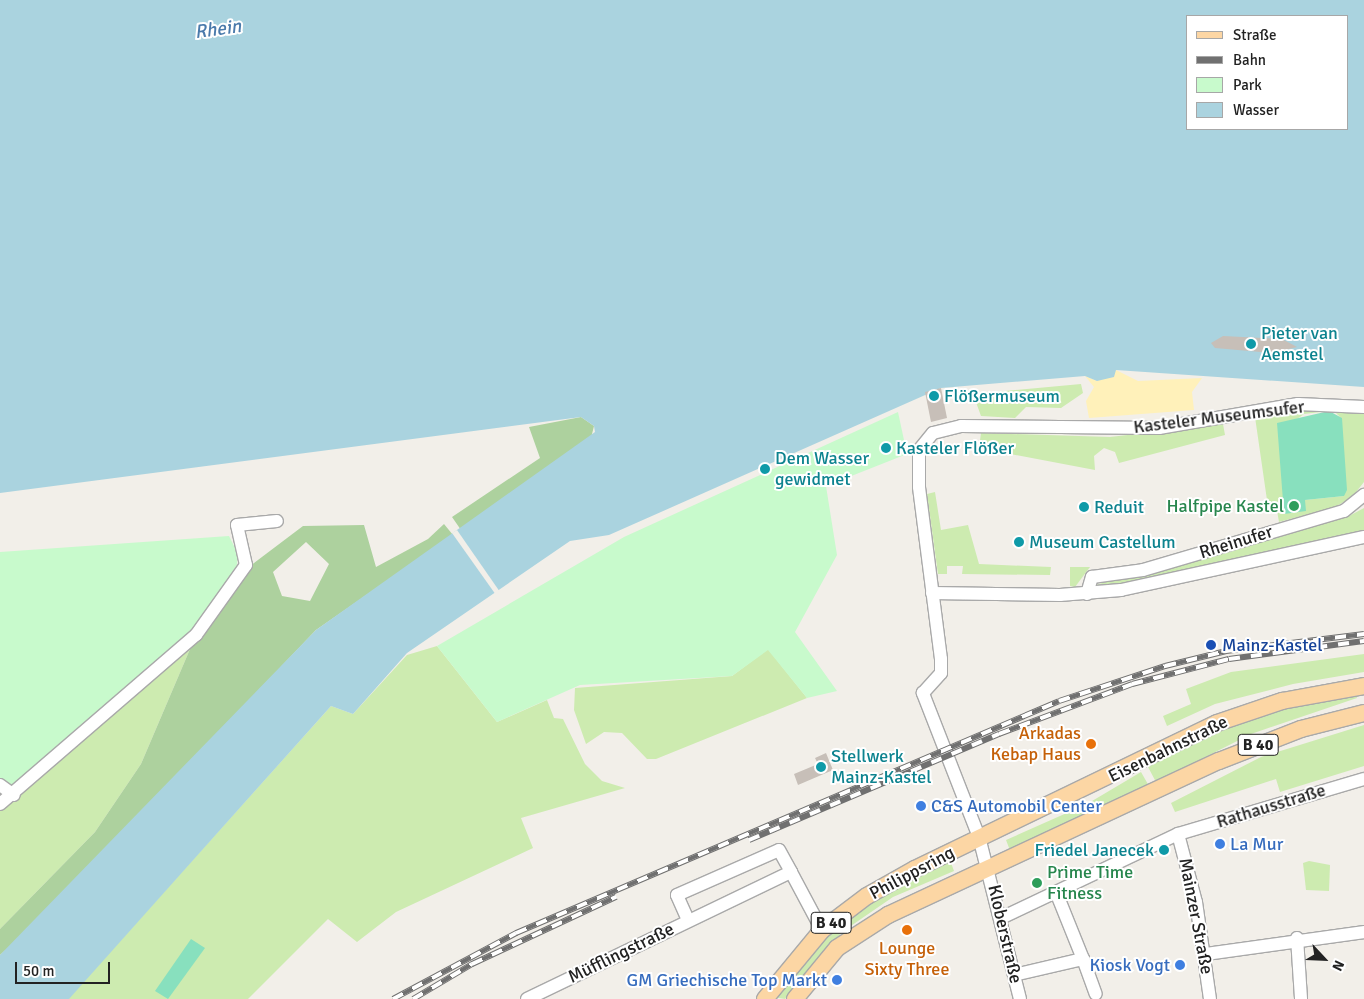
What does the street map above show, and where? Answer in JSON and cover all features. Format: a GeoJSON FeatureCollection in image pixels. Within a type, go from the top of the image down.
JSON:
{"type":"FeatureCollection","features":[{"type":"Feature","properties":{"kind":"main road","name":"Eisenbahnstraße"},"geometry":{"type":"LineString","coordinates":[[980,837],[1217,723],[1282,701],[1364,686]]}},
{"type":"Feature","properties":{"kind":"main road","name":"Eisenbahnstraße"},"geometry":{"type":"LineString","coordinates":[[989,870],[1219,761],[1301,729],[1364,712]]}},
{"type":"Feature","properties":{"kind":"main road","name":"Philippsring"},"geometry":{"type":"LineString","coordinates":[[765,999],[822,930],[867,896],[980,837]]}},
{"type":"Feature","properties":{"kind":"main road","name":"Philippsring"},"geometry":{"type":"LineString","coordinates":[[794,999],[822,962],[861,930],[989,870]]}},
{"type":"Feature","properties":{"kind":"street","name":"Kasteler Museumsufer"},"geometry":{"type":"LineString","coordinates":[[932,593],[918,458],[926,439],[961,426],[1159,428],[1298,404],[1364,407]]}},
{"type":"Feature","properties":{"kind":"street","name":"Rheinufer"},"geometry":{"type":"LineString","coordinates":[[1087,594],[1092,577],[1143,570],[1344,511],[1364,495]]}},
{"type":"Feature","properties":{"kind":"street"},"geometry":{"type":"LineString","coordinates":[[0,804],[14,795],[196,634],[246,566],[237,525],[277,520]]}},
{"type":"Feature","properties":{"kind":"street","name":"Rheinufer"},"geometry":{"type":"LineString","coordinates":[[932,593],[1087,594],[1364,537]]}},
{"type":"Feature","properties":{"kind":"street"},"geometry":{"type":"LineString","coordinates":[[932,593],[941,673],[922,693],[980,837]]}},
{"type":"Feature","properties":{"kind":"street","name":"Rathausstraße"},"geometry":{"type":"LineString","coordinates":[[1001,918],[1178,834],[1364,779]]}},
{"type":"Feature","properties":{"kind":"street"},"geometry":{"type":"LineString","coordinates":[[0,785],[14,795]]}},
{"type":"Feature","properties":{"kind":"street","name":"Mainzer Straße"},"geometry":{"type":"LineString","coordinates":[[1178,834],[1206,954],[1210,999]]}},
{"type":"Feature","properties":{"kind":"street","name":"Kloberstraße"},"geometry":{"type":"LineString","coordinates":[[980,837],[1020,999]]}},
{"type":"Feature","properties":{"kind":"street","name":"Müfflingstraße"},"geometry":{"type":"LineString","coordinates":[[688,920],[677,895],[779,850],[822,930]]}},
{"type":"Feature","properties":{"kind":"street","name":"Müfflingstraße"},"geometry":{"type":"LineString","coordinates":[[527,999],[791,872]]}},
{"type":"Feature","properties":{"kind":"street"},"geometry":{"type":"LineString","coordinates":[[1056,892],[1096,994]]}},
{"type":"Feature","properties":{"kind":"street"},"geometry":{"type":"LineString","coordinates":[[1206,954],[1297,938],[1364,932]]}},
{"type":"Feature","properties":{"kind":"street"},"geometry":{"type":"LineString","coordinates":[[1297,938],[1301,999]]}},
{"type":"Feature","properties":{"kind":"street"},"geometry":{"type":"LineString","coordinates":[[1014,975],[1083,959]]}},
{"type":"Feature","properties":{"kind":"green space"},"geometry":{"type":"Polygon","coordinates":[[[1081,384],[1083,393],[1061,408],[1026,407],[1015,418],[981,416],[973,394],[1081,384]]]}},
{"type":"Feature","properties":{"kind":"green space"},"geometry":{"type":"Polygon","coordinates":[[[1304,410],[1329,411],[1304,414],[1293,422],[1305,500],[1344,496],[1341,418],[1335,412],[1364,414],[1364,482],[1352,497],[1335,507],[1279,522],[1276,505],[1268,507],[1255,417],[1304,410]]]}},
{"type":"Feature","properties":{"kind":"green space"},"geometry":{"type":"Polygon","coordinates":[[[1329,411],[1342,418],[1347,490],[1344,496],[1305,500],[1306,511],[1284,514],[1277,423],[1329,411]]]}},
{"type":"Feature","properties":{"kind":"green space"},"geometry":{"type":"Polygon","coordinates":[[[898,412],[907,454],[826,486],[837,555],[795,632],[837,691],[807,698],[768,650],[732,676],[580,685],[497,722],[437,646],[624,537],[898,412]]]}},
{"type":"Feature","properties":{"kind":"green space"},"geometry":{"type":"Polygon","coordinates":[[[581,417],[594,426],[591,438],[461,530],[452,517],[540,458],[529,427],[581,417]]]}},
{"type":"Feature","properties":{"kind":"green space"},"geometry":{"type":"Polygon","coordinates":[[[1223,424],[1225,435],[1119,463],[1115,452],[1104,448],[1094,456],[1095,470],[979,448],[981,433],[1110,437],[1223,424]]]}},
{"type":"Feature","properties":{"kind":"green space"},"geometry":{"type":"Polygon","coordinates":[[[935,492],[941,530],[968,525],[979,564],[1051,567],[1050,575],[962,574],[963,566],[947,566],[947,574],[938,574],[927,494],[935,492]]]}},
{"type":"Feature","properties":{"kind":"green space"},"geometry":{"type":"Polygon","coordinates":[[[1364,508],[1364,531],[1124,584],[1095,585],[1349,516],[1364,508]]]}},
{"type":"Feature","properties":{"kind":"green space"},"geometry":{"type":"Polygon","coordinates":[[[444,524],[453,535],[316,630],[36,923],[0,955],[0,929],[95,832],[141,764],[196,635],[250,566],[303,526],[364,525],[376,567],[428,539],[444,524]],[[306,542],[273,572],[282,596],[310,601],[329,564],[306,542]]]}},
{"type":"Feature","properties":{"kind":"green space"},"geometry":{"type":"Polygon","coordinates":[[[229,536],[238,554],[237,565],[192,636],[13,791],[0,781],[0,552],[229,536]]]}},
{"type":"Feature","properties":{"kind":"green space"},"geometry":{"type":"Polygon","coordinates":[[[1070,567],[1090,567],[1075,587],[1070,586],[1070,567]]]}},
{"type":"Feature","properties":{"kind":"green space"},"geometry":{"type":"Polygon","coordinates":[[[196,635],[141,764],[95,832],[0,929],[0,804],[196,635]]]}},
{"type":"Feature","properties":{"kind":"green space"},"geometry":{"type":"Polygon","coordinates":[[[437,646],[497,722],[547,700],[554,718],[563,719],[585,764],[602,781],[625,788],[521,818],[533,848],[396,912],[357,942],[328,919],[248,999],[68,999],[331,706],[353,714],[407,655],[437,646]]]}},
{"type":"Feature","properties":{"kind":"green space"},"geometry":{"type":"Polygon","coordinates":[[[768,649],[807,698],[656,759],[647,759],[622,733],[604,732],[586,744],[574,710],[575,688],[732,676],[768,649]]]}},
{"type":"Feature","properties":{"kind":"green space"},"geometry":{"type":"Polygon","coordinates":[[[1364,654],[1364,672],[1293,684],[1215,704],[1167,726],[1163,716],[1191,704],[1186,689],[1231,672],[1364,654]]]}},
{"type":"Feature","properties":{"kind":"green space"},"geometry":{"type":"Polygon","coordinates":[[[1356,695],[1357,698],[1251,734],[1156,782],[1148,767],[1215,732],[1271,711],[1356,695]]]}},
{"type":"Feature","properties":{"kind":"green space"},"geometry":{"type":"Polygon","coordinates":[[[1364,725],[1364,766],[1280,792],[1276,779],[1175,812],[1171,803],[1261,757],[1364,725]]]}},
{"type":"Feature","properties":{"kind":"green space"},"geometry":{"type":"Polygon","coordinates":[[[1141,772],[1149,786],[1011,853],[1006,840],[1087,804],[1141,772]]]}},
{"type":"Feature","properties":{"kind":"green space"},"geometry":{"type":"Polygon","coordinates":[[[950,860],[954,871],[893,897],[842,932],[785,999],[773,997],[807,953],[867,903],[950,860]]]}},
{"type":"Feature","properties":{"kind":"green space"},"geometry":{"type":"Polygon","coordinates":[[[1309,861],[1330,865],[1329,891],[1306,890],[1303,863],[1309,861]]]}},
{"type":"Feature","properties":{"kind":"green space"},"geometry":{"type":"Polygon","coordinates":[[[191,939],[205,948],[168,999],[155,991],[191,939]]]}},
{"type":"Feature","properties":{"kind":"sand"},"geometry":{"type":"Polygon","coordinates":[[[1116,370],[1138,381],[1202,378],[1192,392],[1194,410],[1089,418],[1086,401],[1094,387],[1085,376],[1097,381],[1116,370]]]}},
{"type":"Feature","properties":{"kind":"water","name":"Rhein"},"geometry":{"type":"Polygon","coordinates":[[[0,0],[1364,0],[1364,387],[1116,370],[1114,377],[1097,381],[1085,376],[941,388],[609,535],[570,541],[407,653],[353,714],[331,706],[69,999],[0,999],[0,955],[316,630],[595,432],[594,426],[581,417],[0,493],[0,0]]]}},
{"type":"Feature","properties":{"kind":"pier"},"geometry":{"type":"Polygon","coordinates":[[[457,530],[500,592],[496,595],[452,533],[457,530]]]}},
{"type":"Feature","properties":{"kind":"building","name":"Pieter van Aemstel"},"geometry":{"type":"Polygon","coordinates":[[[1223,336],[1282,339],[1297,347],[1273,353],[1215,348],[1211,343],[1223,336]]]}},
{"type":"Feature","properties":{"kind":"building"},"geometry":{"type":"Polygon","coordinates":[[[941,388],[947,418],[931,422],[925,392],[941,388]]]}},
{"type":"Feature","properties":{"kind":"building","name":"Stellwerk Mainz-Kastel"},"geometry":{"type":"Polygon","coordinates":[[[826,753],[833,770],[798,785],[794,774],[818,764],[815,758],[826,753]]]}},
{"type":"Feature","properties":{"kind":"railway"},"geometry":{"type":"LineString","coordinates":[[393,999],[516,933],[1059,701],[1165,666],[1226,651],[1364,634]]}},
{"type":"Feature","properties":{"kind":"railway"},"geometry":{"type":"LineString","coordinates":[[749,840],[999,734],[1132,684],[1229,659],[1364,641]]}},
{"type":"Feature","properties":{"kind":"railway"},"geometry":{"type":"LineString","coordinates":[[413,999],[472,964],[616,897]]}},
{"type":"Feature","properties":{"kind":"place","name":"Pieter van Aemstel"},"geometry":{"type":"Point","coordinates":[1251,344]}},
{"type":"Feature","properties":{"kind":"place","name":"Flößermuseum"},"geometry":{"type":"Point","coordinates":[934,396]}},
{"type":"Feature","properties":{"kind":"place","name":"Kasteler Flößer"},"geometry":{"type":"Point","coordinates":[886,448]}},
{"type":"Feature","properties":{"kind":"place","name":"Dem Wasser gewidmet"},"geometry":{"type":"Point","coordinates":[765,469]}},
{"type":"Feature","properties":{"kind":"place","name":"Halfpipe Kastel"},"geometry":{"type":"Point","coordinates":[1294,506]}},
{"type":"Feature","properties":{"kind":"place","name":"Reduit"},"geometry":{"type":"Point","coordinates":[1084,507]}},
{"type":"Feature","properties":{"kind":"place","name":"Museum Castellum"},"geometry":{"type":"Point","coordinates":[1019,542]}},
{"type":"Feature","properties":{"kind":"place","name":"Mainz-Kastel"},"geometry":{"type":"Point","coordinates":[1211,645]}},
{"type":"Feature","properties":{"kind":"place","name":"Arkadas Kebap Haus"},"geometry":{"type":"Point","coordinates":[1091,744]}},
{"type":"Feature","properties":{"kind":"place","name":"Stellwerk Mainz-Kastel"},"geometry":{"type":"Point","coordinates":[821,767]}},
{"type":"Feature","properties":{"kind":"place","name":"C&S Automobil Center"},"geometry":{"type":"Point","coordinates":[921,806]}},
{"type":"Feature","properties":{"kind":"place","name":"La Mur"},"geometry":{"type":"Point","coordinates":[1220,844]}},
{"type":"Feature","properties":{"kind":"place","name":"Friedel Janecek"},"geometry":{"type":"Point","coordinates":[1164,850]}},
{"type":"Feature","properties":{"kind":"place","name":"Prime Time Fitness"},"geometry":{"type":"Point","coordinates":[1037,883]}},
{"type":"Feature","properties":{"kind":"place","name":"Lounge Sixty Three"},"geometry":{"type":"Point","coordinates":[907,930]}},
{"type":"Feature","properties":{"kind":"place","name":"Kiosk Vogt"},"geometry":{"type":"Point","coordinates":[1180,965]}},
{"type":"Feature","properties":{"kind":"place","name":"GM Griechische Top Markt"},"geometry":{"type":"Point","coordinates":[837,980]}}]}
